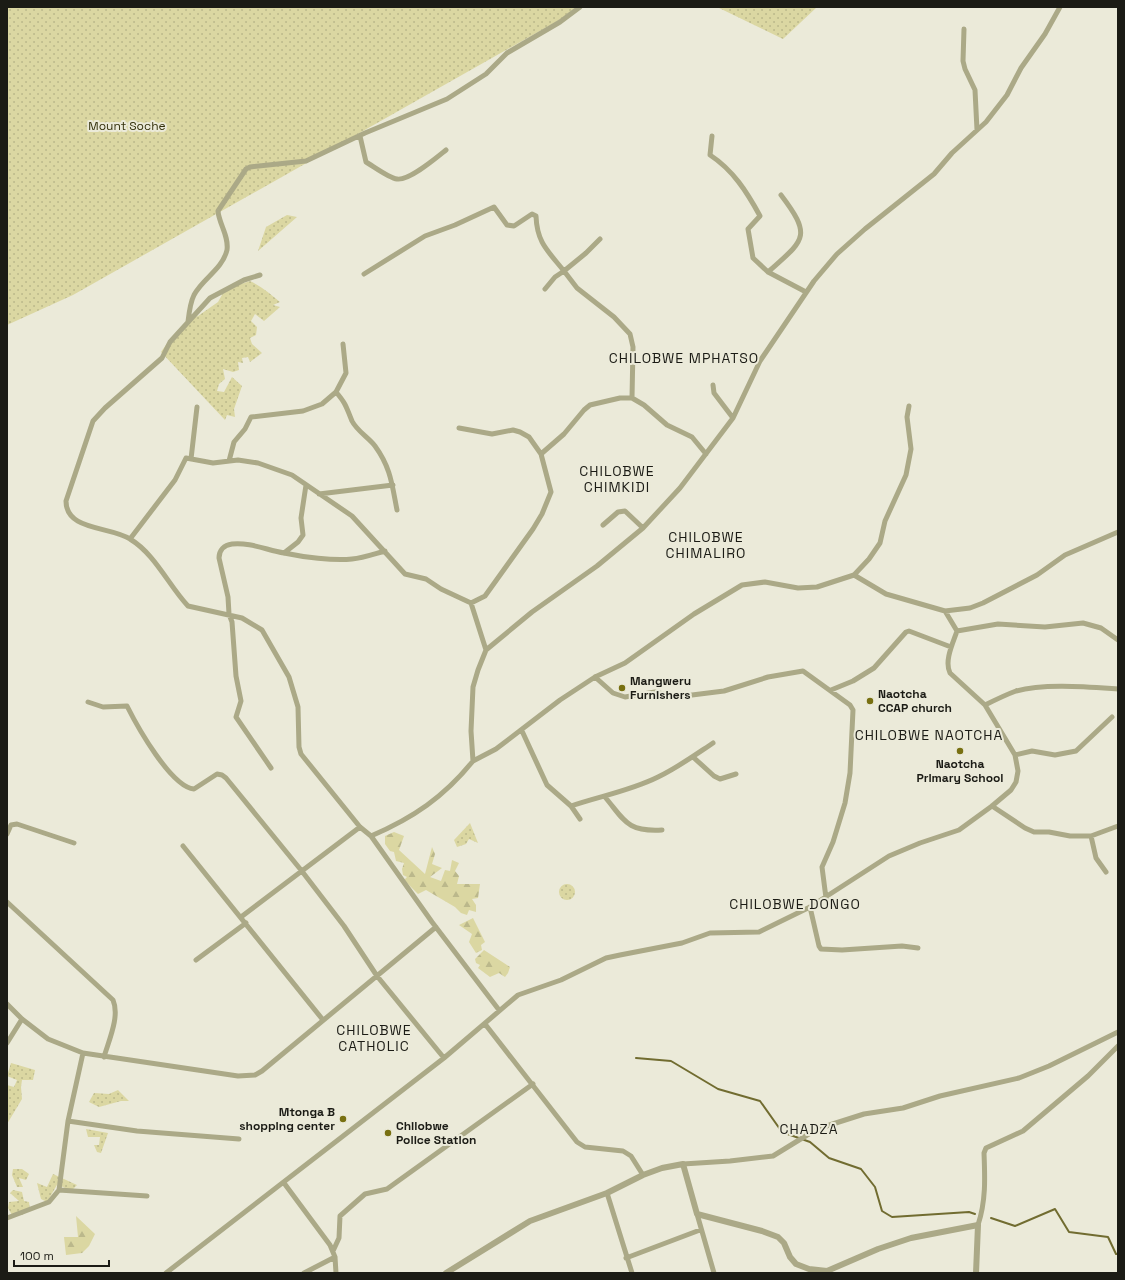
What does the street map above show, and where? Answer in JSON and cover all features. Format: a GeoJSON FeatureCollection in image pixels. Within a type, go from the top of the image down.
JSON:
{"type":"FeatureCollection","features":[{"type":"Feature","properties":{"kind":"street"},"geometry":{"type":"LineString","coordinates":[[187,323],[194,294],[220,266],[226,250],[225,232],[218,211],[246,170],[250,167],[306,161],[452,96],[486,74],[507,52],[560,22],[580,7]]}},
{"type":"Feature","properties":{"kind":"street"},"geometry":{"type":"LineString","coordinates":[[473,761],[471,731],[473,687],[486,650],[532,612],[597,566],[643,528],[680,488],[733,418],[760,361],[814,280],[843,249],[870,225],[934,174],[952,153],[977,130],[1007,95],[1021,68],[1045,34],[1060,7]]}},
{"type":"Feature","properties":{"kind":"street"},"geometry":{"type":"LineString","coordinates":[[964,29],[963,61],[965,69],[975,90],[977,130]]}},
{"type":"Feature","properties":{"kind":"street"},"geometry":{"type":"LineString","coordinates":[[360,136],[366,162],[396,179],[403,178],[414,173],[446,150]]}},
{"type":"Feature","properties":{"kind":"street"},"geometry":{"type":"LineString","coordinates":[[712,136],[710,155],[725,164],[734,175],[760,216],[748,229],[753,258],[768,272],[806,292]]}},
{"type":"Feature","properties":{"kind":"street"},"geometry":{"type":"LineString","coordinates":[[768,272],[800,242],[800,224],[781,195]]}},
{"type":"Feature","properties":{"kind":"street"},"geometry":{"type":"LineString","coordinates":[[364,274],[425,236],[455,226],[494,207],[507,225],[514,226],[532,214],[536,216],[536,231],[542,244],[577,288],[614,317],[630,334],[633,347],[632,398]]}},
{"type":"Feature","properties":{"kind":"street"},"geometry":{"type":"LineString","coordinates":[[545,289],[555,277],[586,253],[600,239]]}},
{"type":"Feature","properties":{"kind":"street"},"geometry":{"type":"LineString","coordinates":[[260,275],[244,280],[214,296],[170,342],[162,358],[130,384],[93,421],[66,501],[69,514],[74,520],[130,539],[156,564],[188,606],[199,610],[229,614],[254,623],[262,630],[271,643],[289,677],[298,707],[300,751],[360,827],[371,836],[436,927],[500,1010]]}},
{"type":"Feature","properties":{"kind":"street"},"geometry":{"type":"LineString","coordinates":[[229,461],[234,442],[246,429],[252,417],[290,413],[313,408],[322,404],[336,392],[346,373],[343,344]]}},
{"type":"Feature","properties":{"kind":"street"},"geometry":{"type":"LineString","coordinates":[[714,384],[714,393],[733,418]]}},
{"type":"Feature","properties":{"kind":"street"},"geometry":{"type":"LineString","coordinates":[[336,392],[348,408],[352,421],[375,446],[388,466],[397,510]]}},
{"type":"Feature","properties":{"kind":"street"},"geometry":{"type":"LineString","coordinates":[[541,454],[564,434],[590,404],[620,398],[632,398],[644,405],[667,425],[692,437],[706,454]]}},
{"type":"Feature","properties":{"kind":"street"},"geometry":{"type":"LineString","coordinates":[[371,836],[407,820],[443,793],[456,781],[473,761],[496,749],[522,731],[560,700],[595,677],[637,656],[694,614],[742,585],[765,582],[798,588],[817,587],[854,575],[869,559],[880,543],[885,521],[906,475],[911,449],[907,416],[909,406]]}},
{"type":"Feature","properties":{"kind":"street"},"geometry":{"type":"LineString","coordinates":[[191,459],[194,422],[197,407]]}},
{"type":"Feature","properties":{"kind":"street"},"geometry":{"type":"LineString","coordinates":[[459,428],[492,434],[513,430],[529,437],[541,454],[551,492],[542,514],[533,529],[488,593],[471,603]]}},
{"type":"Feature","properties":{"kind":"street"},"geometry":{"type":"LineString","coordinates":[[130,539],[175,480],[183,461],[186,458],[218,463],[238,460],[258,462],[292,475],[352,516],[408,576],[426,579],[441,589],[471,603],[486,650]]}},
{"type":"Feature","properties":{"kind":"street"},"geometry":{"type":"LineString","coordinates":[[284,553],[298,542],[303,535],[301,518],[306,485]]}},
{"type":"Feature","properties":{"kind":"street"},"geometry":{"type":"LineString","coordinates":[[319,494],[393,485]]}},
{"type":"Feature","properties":{"kind":"street"},"geometry":{"type":"LineString","coordinates":[[603,525],[618,512],[625,511],[643,528]]}},
{"type":"Feature","properties":{"kind":"street"},"geometry":{"type":"LineString","coordinates":[[854,575],[886,594],[945,611],[970,608],[1037,575],[1068,554],[1118,532]]}},
{"type":"Feature","properties":{"kind":"street"},"geometry":{"type":"LineString","coordinates":[[271,768],[236,717],[241,701],[236,676],[232,622],[229,614],[228,597],[218,558],[221,549],[231,544],[239,544],[284,553],[351,559],[385,551]]}},
{"type":"Feature","properties":{"kind":"street"},"geometry":{"type":"LineString","coordinates":[[945,611],[957,631]]}},
{"type":"Feature","properties":{"kind":"street"},"geometry":{"type":"LineString","coordinates":[[957,631],[998,624],[1046,628],[1083,623],[1102,628],[1118,640]]}},
{"type":"Feature","properties":{"kind":"street"},"geometry":{"type":"LineString","coordinates":[[831,690],[853,681],[874,668],[906,632],[909,631],[951,647]]}},
{"type":"Feature","properties":{"kind":"street"},"geometry":{"type":"LineString","coordinates":[[166,1273],[444,1058],[518,995],[561,980],[606,958],[682,943],[710,933],[755,933],[826,898],[889,856],[920,843],[959,830],[992,806],[1011,790],[1016,782],[1018,771],[1015,755],[985,705],[950,673],[948,663],[951,647],[957,631]]}},
{"type":"Feature","properties":{"kind":"street"},"geometry":{"type":"LineString","coordinates":[[595,677],[613,693],[625,697],[655,692],[676,697],[724,692],[768,676],[803,671],[831,690],[853,710],[850,774],[845,803],[833,842],[822,868],[826,898]]}},
{"type":"Feature","properties":{"kind":"street"},"geometry":{"type":"LineString","coordinates":[[985,705],[1003,696],[1026,689],[1118,689]]}},
{"type":"Feature","properties":{"kind":"street"},"geometry":{"type":"LineString","coordinates":[[88,702],[103,707],[127,706],[141,734],[153,751],[184,785],[194,789],[217,774],[222,774],[301,870],[344,926],[377,976],[444,1058]]}},
{"type":"Feature","properties":{"kind":"street"},"geometry":{"type":"LineString","coordinates":[[1015,755],[1032,751],[1055,755],[1076,751],[1112,717]]}},
{"type":"Feature","properties":{"kind":"street"},"geometry":{"type":"LineString","coordinates":[[522,731],[547,785],[571,806],[580,819]]}},
{"type":"Feature","properties":{"kind":"street"},"geometry":{"type":"LineString","coordinates":[[571,806],[597,797],[605,797],[657,778],[693,757],[713,743]]}},
{"type":"Feature","properties":{"kind":"street"},"geometry":{"type":"LineString","coordinates":[[693,757],[714,776],[720,779],[736,774]]}},
{"type":"Feature","properties":{"kind":"street"},"geometry":{"type":"LineString","coordinates":[[605,797],[630,826],[645,830],[662,830]]}},
{"type":"Feature","properties":{"kind":"street"},"geometry":{"type":"LineString","coordinates":[[992,806],[1029,830],[1070,836],[1091,836],[1118,826]]}},
{"type":"Feature","properties":{"kind":"street"},"geometry":{"type":"LineString","coordinates":[[7,834],[11,825],[17,824],[74,843]]}},
{"type":"Feature","properties":{"kind":"street"},"geometry":{"type":"LineString","coordinates":[[241,917],[301,870],[360,827]]}},
{"type":"Feature","properties":{"kind":"street"},"geometry":{"type":"LineString","coordinates":[[1091,836],[1096,858],[1106,872]]}},
{"type":"Feature","properties":{"kind":"street"},"geometry":{"type":"LineString","coordinates":[[183,846],[323,1020]]}},
{"type":"Feature","properties":{"kind":"street"},"geometry":{"type":"LineString","coordinates":[[7,902],[113,1000],[116,1007],[115,1015],[104,1057]]}},
{"type":"Feature","properties":{"kind":"street"},"geometry":{"type":"LineString","coordinates":[[810,907],[818,946],[821,949],[902,946],[918,948]]}},
{"type":"Feature","properties":{"kind":"street"},"geometry":{"type":"LineString","coordinates":[[196,960],[246,923]]}},
{"type":"Feature","properties":{"kind":"street"},"geometry":{"type":"LineString","coordinates":[[7,1004],[22,1019],[48,1039],[83,1053],[238,1076],[255,1074],[262,1071],[436,927]]}},
{"type":"Feature","properties":{"kind":"street"},"geometry":{"type":"LineString","coordinates":[[7,1042],[22,1019]]}},
{"type":"Feature","properties":{"kind":"street"},"geometry":{"type":"LineString","coordinates":[[485,1024],[577,1142],[584,1147],[604,1148],[628,1154],[643,1176]]}},
{"type":"Feature","properties":{"kind":"street"},"geometry":{"type":"LineString","coordinates":[[446,1273],[530,1221],[607,1193],[662,1168],[683,1164],[730,1162],[770,1156],[804,1138],[817,1129],[864,1114],[903,1108],[940,1096],[1019,1078],[1049,1066],[1118,1032]]}},
{"type":"Feature","properties":{"kind":"street"},"geometry":{"type":"LineString","coordinates":[[976,1273],[978,1225],[982,1212],[985,1192],[984,1153],[986,1148],[1023,1131],[1078,1086],[1118,1046]]}},
{"type":"Feature","properties":{"kind":"street"},"geometry":{"type":"LineString","coordinates":[[7,1218],[49,1202],[59,1190],[68,1121],[83,1053]]}},
{"type":"Feature","properties":{"kind":"street"},"geometry":{"type":"LineString","coordinates":[[333,1251],[339,1238],[340,1216],[355,1202],[365,1194],[387,1190],[533,1084]]}},
{"type":"Feature","properties":{"kind":"street"},"geometry":{"type":"LineString","coordinates":[[68,1121],[137,1131],[239,1139]]}},
{"type":"Feature","properties":{"kind":"street"},"geometry":{"type":"LineString","coordinates":[[683,1164],[700,1230],[714,1273]]}},
{"type":"Feature","properties":{"kind":"street"},"geometry":{"type":"LineString","coordinates":[[284,1183],[333,1251],[336,1273]]}},
{"type":"Feature","properties":{"kind":"street"},"geometry":{"type":"LineString","coordinates":[[59,1190],[147,1196]]}},
{"type":"Feature","properties":{"kind":"street"},"geometry":{"type":"LineString","coordinates":[[607,1193],[626,1258],[632,1273]]}},
{"type":"Feature","properties":{"kind":"street"},"geometry":{"type":"LineString","coordinates":[[697,1214],[762,1231],[778,1237],[784,1242],[790,1257],[796,1264],[809,1269],[827,1272],[878,1248],[911,1238],[978,1225]]}},
{"type":"Feature","properties":{"kind":"street"},"geometry":{"type":"LineString","coordinates":[[626,1258],[700,1230]]}},
{"type":"Feature","properties":{"kind":"street"},"geometry":{"type":"LineString","coordinates":[[304,1273],[335,1258]]}},
{"type":"Feature","properties":{"kind":"green space","name":"Mount Soche"},"geometry":{"type":"Polygon","coordinates":[[[7,7],[576,7],[561,19],[73,295],[7,325],[7,7]]]}},
{"type":"Feature","properties":{"kind":"green space"},"geometry":{"type":"Polygon","coordinates":[[[717,7],[817,7],[783,39],[717,7]]]}},
{"type":"Feature","properties":{"kind":"green space"},"geometry":{"type":"Polygon","coordinates":[[[287,215],[297,217],[258,251],[266,227],[287,215]]]}},
{"type":"Feature","properties":{"kind":"green space"},"geometry":{"type":"Polygon","coordinates":[[[250,281],[280,302],[273,305],[280,307],[264,321],[255,314],[251,321],[257,327],[256,335],[250,338],[252,344],[262,353],[250,362],[248,357],[242,358],[243,363],[238,362],[239,370],[233,372],[223,369],[225,379],[219,384],[217,391],[224,392],[232,377],[242,386],[234,409],[235,417],[227,415],[225,420],[161,352],[189,319],[198,316],[218,302],[223,293],[238,285],[250,281]]]}},
{"type":"Feature","properties":{"kind":"green space"},"geometry":{"type":"Polygon","coordinates":[[[470,823],[478,843],[469,839],[466,844],[457,847],[454,840],[470,823]]]}},
{"type":"Feature","properties":{"kind":"green space"},"geometry":{"type":"Polygon","coordinates":[[[394,832],[404,836],[399,850],[425,874],[432,847],[435,854],[432,864],[442,868],[430,877],[441,881],[445,870],[450,871],[452,860],[459,863],[455,871],[459,876],[457,884],[480,884],[478,898],[472,899],[476,905],[476,912],[469,910],[467,915],[461,913],[455,907],[426,890],[418,894],[404,880],[407,877],[403,875],[402,869],[404,863],[396,861],[394,852],[390,851],[385,844],[385,836],[394,832]]]}},
{"type":"Feature","properties":{"kind":"green space"},"geometry":{"type":"Polygon","coordinates":[[[567,884],[574,889],[575,892],[570,899],[567,900],[560,895],[559,892],[564,885],[567,884]]]}},
{"type":"Feature","properties":{"kind":"green space"},"geometry":{"type":"Polygon","coordinates":[[[473,918],[485,942],[481,945],[482,950],[476,953],[469,942],[472,934],[459,925],[473,918]]]}},
{"type":"Feature","properties":{"kind":"green space"},"geometry":{"type":"Polygon","coordinates":[[[484,950],[510,967],[505,977],[499,973],[490,977],[478,968],[480,965],[476,963],[475,959],[484,950]]]}},
{"type":"Feature","properties":{"kind":"green space"},"geometry":{"type":"Polygon","coordinates":[[[11,1063],[35,1070],[33,1080],[22,1080],[22,1099],[7,1124],[7,1085],[14,1087],[17,1080],[7,1076],[11,1063]]]}},
{"type":"Feature","properties":{"kind":"green space"},"geometry":{"type":"Polygon","coordinates":[[[118,1090],[129,1101],[121,1101],[99,1107],[89,1102],[94,1093],[109,1094],[118,1090]]]}},
{"type":"Feature","properties":{"kind":"green space"},"geometry":{"type":"Polygon","coordinates":[[[86,1129],[108,1133],[101,1153],[97,1152],[94,1145],[99,1145],[100,1137],[88,1137],[86,1129]]]}},
{"type":"Feature","properties":{"kind":"green space"},"geometry":{"type":"Polygon","coordinates":[[[13,1169],[22,1169],[29,1174],[26,1180],[19,1178],[23,1187],[17,1187],[12,1175],[13,1169]]]}},
{"type":"Feature","properties":{"kind":"green space"},"geometry":{"type":"Polygon","coordinates":[[[53,1174],[77,1185],[71,1191],[61,1186],[61,1178],[47,1202],[41,1199],[37,1183],[47,1187],[53,1174]]]}},
{"type":"Feature","properties":{"kind":"green space"},"geometry":{"type":"Polygon","coordinates":[[[13,1190],[22,1192],[24,1201],[29,1202],[30,1210],[22,1215],[12,1215],[8,1208],[9,1202],[19,1201],[10,1193],[13,1190]]]}},
{"type":"Feature","properties":{"kind":"green space"},"geometry":{"type":"Polygon","coordinates":[[[76,1216],[95,1234],[89,1246],[82,1253],[66,1255],[64,1237],[78,1237],[76,1216]]]}},
{"type":"Feature","properties":{"kind":"waterway"},"geometry":{"type":"LineString","coordinates":[[636,1058],[671,1061],[718,1089],[760,1101],[782,1132],[810,1142],[829,1158],[861,1169],[875,1187],[882,1211],[892,1217],[969,1212],[975,1214]]}},
{"type":"Feature","properties":{"kind":"waterway"},"geometry":{"type":"LineString","coordinates":[[991,1218],[1015,1226],[1055,1209],[1069,1232],[1108,1237],[1116,1254],[1118,1254]]}},
{"type":"Feature","properties":{"kind":"place","name":"Mangweru Furnishers"},"geometry":{"type":"Point","coordinates":[622,688]}},
{"type":"Feature","properties":{"kind":"place","name":"Naotcha CCAP church"},"geometry":{"type":"Point","coordinates":[870,701]}},
{"type":"Feature","properties":{"kind":"place","name":"Naotcha Primary School"},"geometry":{"type":"Point","coordinates":[960,751]}},
{"type":"Feature","properties":{"kind":"place","name":"Mtonga B shopping center"},"geometry":{"type":"Point","coordinates":[343,1119]}},
{"type":"Feature","properties":{"kind":"place","name":"Chilobwe Police Station"},"geometry":{"type":"Point","coordinates":[388,1133]}},
{"type":"Feature","properties":{"kind":"district","name":"CHILOBWE MPHATSO"},"geometry":{"type":"Point","coordinates":[684,358]}},
{"type":"Feature","properties":{"kind":"district","name":"CHILOBWE CHIMKIDI"},"geometry":{"type":"Point","coordinates":[617,480]}},
{"type":"Feature","properties":{"kind":"district","name":"CHILOBWE CHIMALIRO"},"geometry":{"type":"Point","coordinates":[706,546]}},
{"type":"Feature","properties":{"kind":"district","name":"CHILOBWE NAOTCHA"},"geometry":{"type":"Point","coordinates":[929,735]}},
{"type":"Feature","properties":{"kind":"district","name":"CHILOBWE DONGO"},"geometry":{"type":"Point","coordinates":[795,904]}},
{"type":"Feature","properties":{"kind":"district","name":"CHILOBWE CATHOLIC"},"geometry":{"type":"Point","coordinates":[374,1038]}},
{"type":"Feature","properties":{"kind":"district","name":"CHADZA"},"geometry":{"type":"Point","coordinates":[809,1129]}}]}
